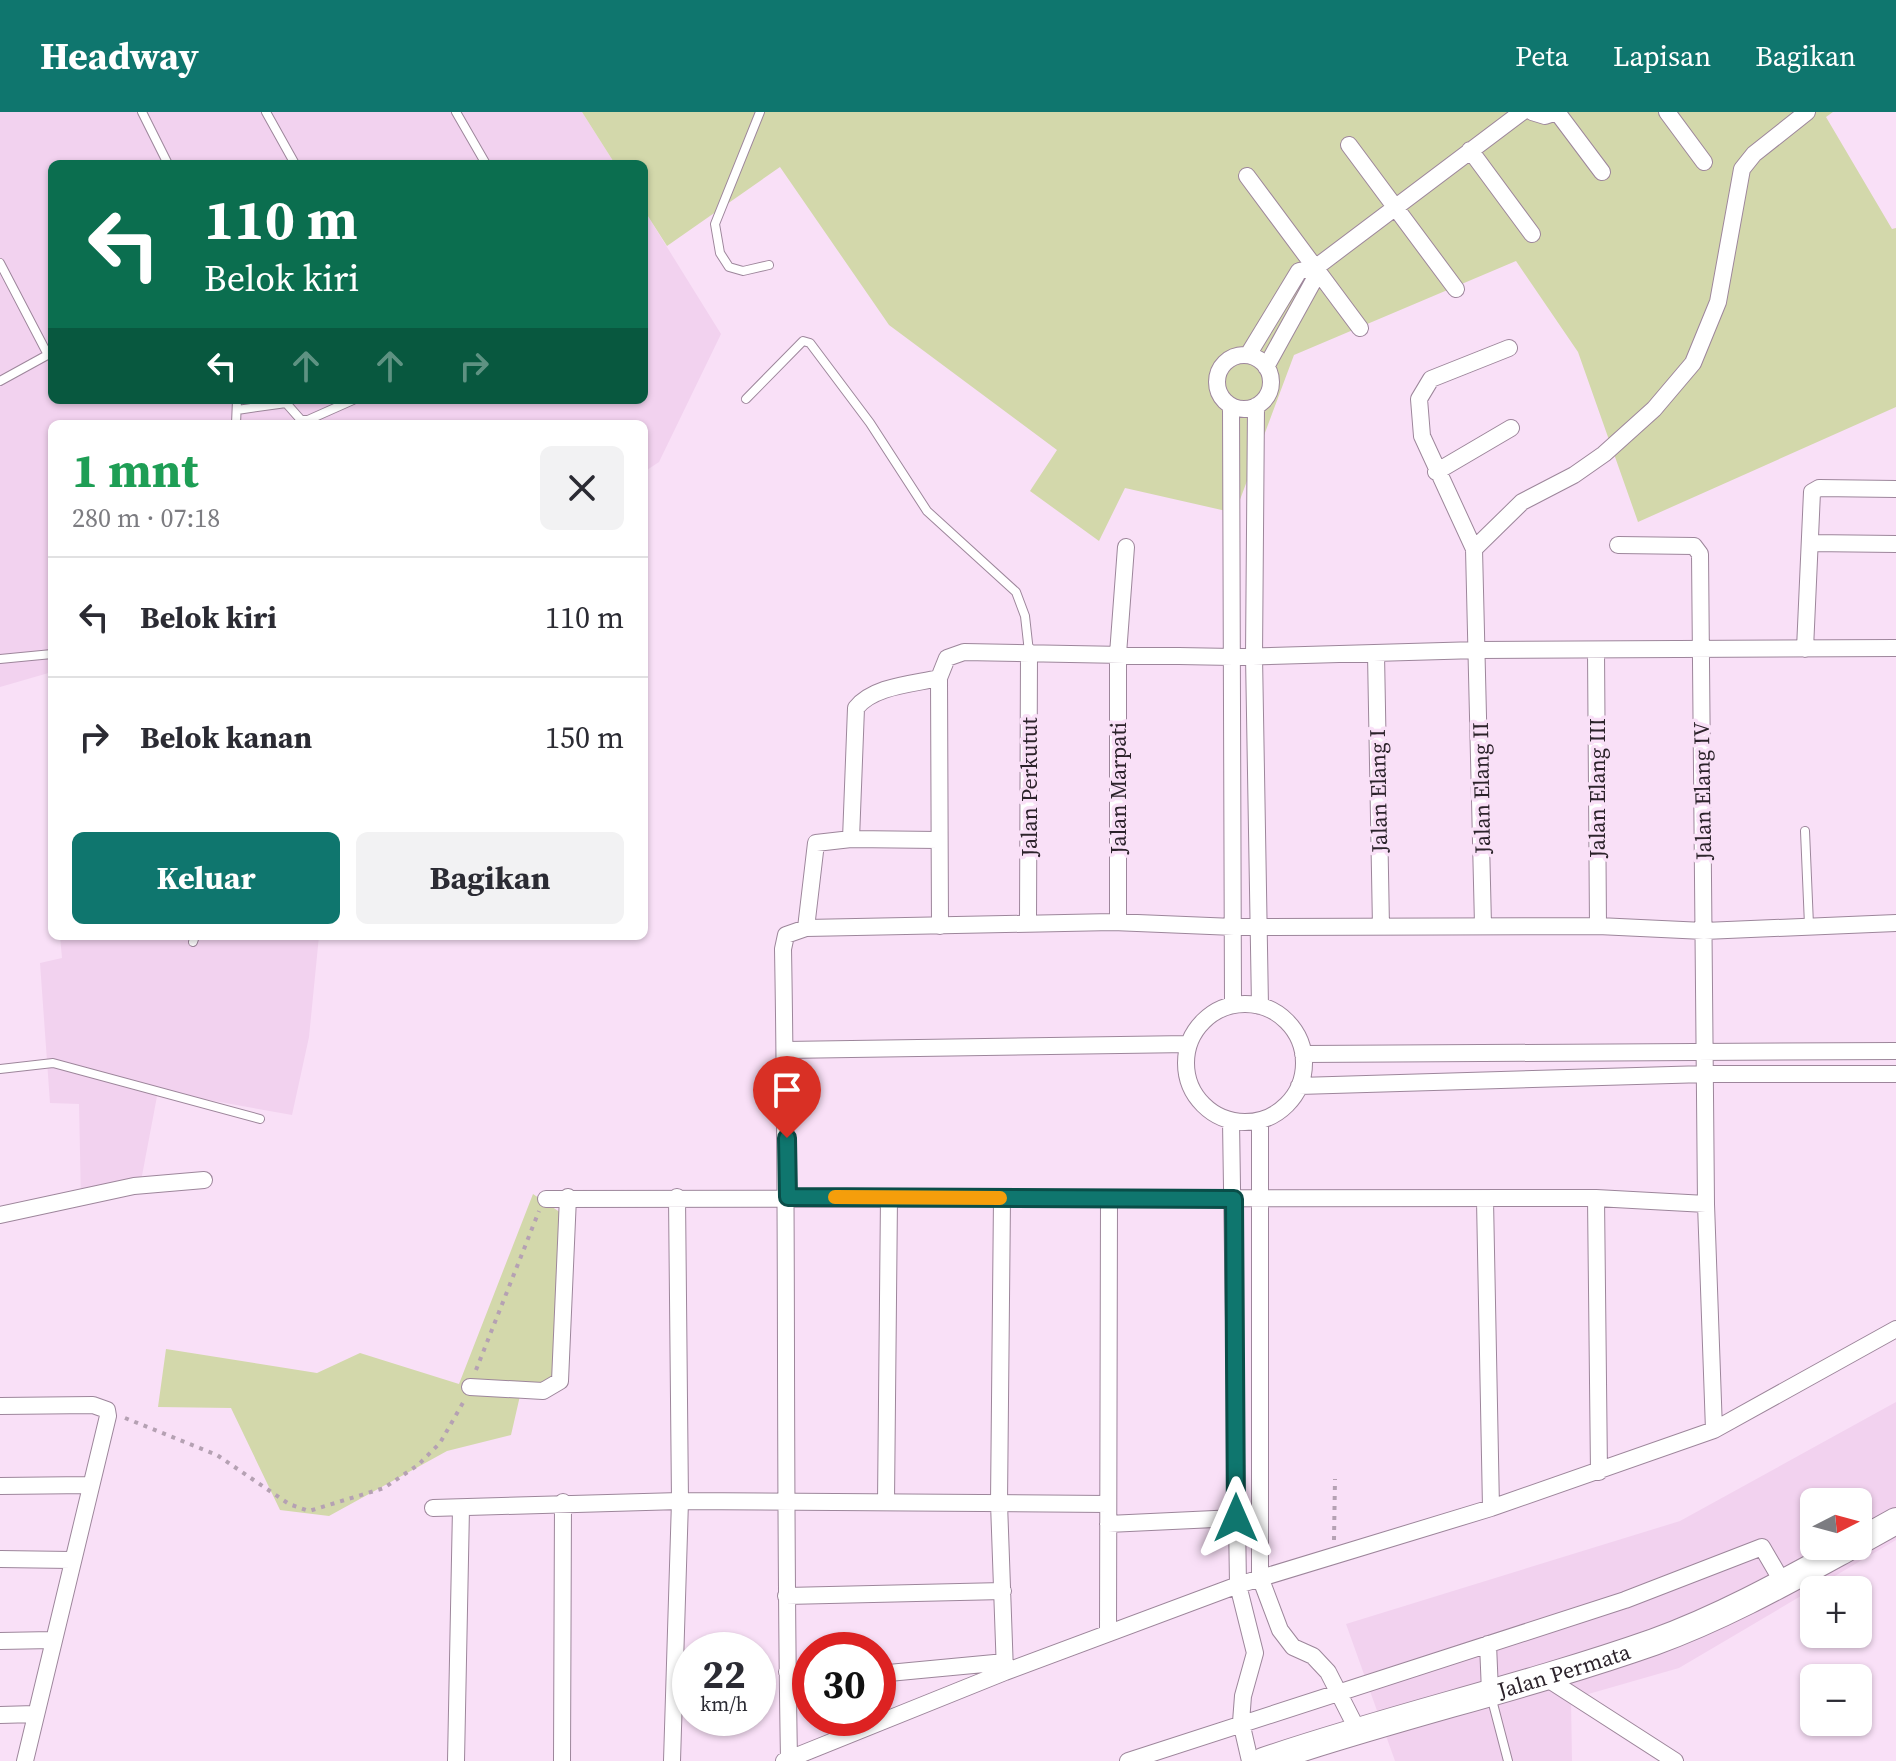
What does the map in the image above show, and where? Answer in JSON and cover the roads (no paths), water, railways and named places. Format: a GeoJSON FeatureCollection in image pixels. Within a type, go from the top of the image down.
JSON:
{"type":"FeatureCollection","features":[{"type":"Feature","properties":{"kind":"main road"},"geometry":{"type":"LineString","coordinates":[[1872,1534],[1896,1521]]}},
{"type":"Feature","properties":{"kind":"main road","name":"Jalan Permata"},"geometry":{"type":"LineString","coordinates":[[1263,1761],[1357,1729],[1652,1642],[1783,1583],[1825,1560]]}},
{"type":"Feature","properties":{"kind":"street"},"geometry":{"type":"LineString","coordinates":[[1233,1005],[1231,406],[1220,394],[1217,377],[1225,362],[1248,355],[1299,271],[1315,268],[1522,112]]}},
{"type":"Feature","properties":{"kind":"street"},"geometry":{"type":"LineString","coordinates":[[1532,112],[1545,116],[1557,112],[1602,172]]}},
{"type":"Feature","properties":{"kind":"street"},"geometry":{"type":"LineString","coordinates":[[1667,112],[1704,162]]}},
{"type":"Feature","properties":{"kind":"street"},"geometry":{"type":"LineString","coordinates":[[1509,348],[1431,379],[1419,399],[1420,426],[1436,472],[1474,549],[1522,502],[1574,475],[1604,454],[1654,409],[1693,363],[1718,302],[1742,169],[1754,154],[1807,112]]}},
{"type":"Feature","properties":{"kind":"street"},"geometry":{"type":"LineString","coordinates":[[1349,145],[1456,289]]}},
{"type":"Feature","properties":{"kind":"street"},"geometry":{"type":"LineString","coordinates":[[1470,150],[1532,234]]}},
{"type":"Feature","properties":{"kind":"street"},"geometry":{"type":"LineString","coordinates":[[1247,176],[1360,328]]}},
{"type":"Feature","properties":{"kind":"street"},"geometry":{"type":"LineString","coordinates":[[1260,1006],[1254,656],[1256,406],[1270,389],[1266,367],[1314,280],[1315,268]]}},
{"type":"Feature","properties":{"kind":"street"},"geometry":{"type":"LineString","coordinates":[[1248,355],[1266,367]]}},
{"type":"Feature","properties":{"kind":"street"},"geometry":{"type":"LineString","coordinates":[[1231,406],[1256,406]]}},
{"type":"Feature","properties":{"kind":"street"},"geometry":{"type":"LineString","coordinates":[[1436,472],[1511,428]]}},
{"type":"Feature","properties":{"kind":"street"},"geometry":{"type":"LineString","coordinates":[[1805,649],[1812,492],[1815,489],[1896,489]]}},
{"type":"Feature","properties":{"kind":"street"},"geometry":{"type":"LineString","coordinates":[[1810,543],[1896,544]]}},
{"type":"Feature","properties":{"kind":"street","name":"Jalan Elang IV"},"geometry":{"type":"LineString","coordinates":[[1618,545],[1699,549],[1707,1050],[1706,1204],[1714,1430]]}},
{"type":"Feature","properties":{"kind":"street","name":"Jalan Marpati"},"geometry":{"type":"LineString","coordinates":[[1118,922],[1118,654],[1126,547]]}},
{"type":"Feature","properties":{"kind":"street","name":"Jalan Elang II"},"geometry":{"type":"LineString","coordinates":[[1474,549],[1483,925]]}},
{"type":"Feature","properties":{"kind":"street"},"geometry":{"type":"LineString","coordinates":[[940,926],[939,678],[947,658],[964,652],[1233,657],[1478,650],[1896,648]]}},
{"type":"Feature","properties":{"kind":"street","name":"Jalan Elang III"},"geometry":{"type":"LineString","coordinates":[[1596,651],[1598,926]]}},
{"type":"Feature","properties":{"kind":"street","name":"Jalan Perkutut"},"geometry":{"type":"LineString","coordinates":[[1028,922],[1029,652]]}},
{"type":"Feature","properties":{"kind":"street","name":"Jalan Elang I"},"geometry":{"type":"LineString","coordinates":[[1376,654],[1381,927]]}},
{"type":"Feature","properties":{"kind":"street"},"geometry":{"type":"LineString","coordinates":[[851,839],[856,708],[865,698],[886,690],[939,678]]}},
{"type":"Feature","properties":{"kind":"street"},"geometry":{"type":"LineString","coordinates":[[806,928],[816,843],[851,839],[938,840]]}},
{"type":"Feature","properties":{"kind":"street"},"geometry":{"type":"LineString","coordinates":[[1896,923],[1704,931],[1598,926],[1234,927],[1028,922],[806,928],[792,931],[784,941],[788,1197],[786,1760],[1005,1667],[1260,1577],[1491,1508],[1714,1430],[1896,1329]]}},
{"type":"Feature","properties":{"kind":"street"},"geometry":{"type":"LineString","coordinates":[[1233,1005],[1260,1006],[1284,1019],[1293,1029],[1303,1054],[1299,1086],[1283,1108],[1260,1121],[1231,1121],[1218,1116],[1198,1098],[1187,1072],[1189,1044],[1206,1019],[1233,1005]]}},
{"type":"Feature","properties":{"kind":"street"},"geometry":{"type":"LineString","coordinates":[[785,1050],[1189,1044]]}},
{"type":"Feature","properties":{"kind":"street"},"geometry":{"type":"LineString","coordinates":[[1303,1054],[1896,1051]]}},
{"type":"Feature","properties":{"kind":"street"},"geometry":{"type":"LineString","coordinates":[[1299,1086],[1706,1074],[1896,1074]]}},
{"type":"Feature","properties":{"kind":"street"},"geometry":{"type":"LineString","coordinates":[[1231,1121],[1238,1585],[1255,1653],[1243,1696],[1241,1722],[1250,1761]]}},
{"type":"Feature","properties":{"kind":"street"},"geometry":{"type":"LineString","coordinates":[[1260,1121],[1260,1577],[1287,1640],[1313,1656],[1328,1672],[1357,1729]]}},
{"type":"Feature","properties":{"kind":"street"},"geometry":{"type":"LineString","coordinates":[[0,1215],[134,1186],[204,1180]]}},
{"type":"Feature","properties":{"kind":"street"},"geometry":{"type":"LineString","coordinates":[[470,1387],[543,1391],[560,1381],[568,1197]]}},
{"type":"Feature","properties":{"kind":"street"},"geometry":{"type":"LineString","coordinates":[[672,1761],[680,1501],[677,1197]]}},
{"type":"Feature","properties":{"kind":"street"},"geometry":{"type":"LineString","coordinates":[[886,1502],[889,1197]]}},
{"type":"Feature","properties":{"kind":"street"},"geometry":{"type":"LineString","coordinates":[[1002,1198],[999,1503],[1005,1667]]}},
{"type":"Feature","properties":{"kind":"street"},"geometry":{"type":"LineString","coordinates":[[1108,1633],[1109,1198]]}},
{"type":"Feature","properties":{"kind":"street"},"geometry":{"type":"LineString","coordinates":[[1596,1198],[1599,1472]]}},
{"type":"Feature","properties":{"kind":"street"},"geometry":{"type":"LineString","coordinates":[[546,1199],[1596,1198],[1706,1204]]}},
{"type":"Feature","properties":{"kind":"street"},"geometry":{"type":"LineString","coordinates":[[1485,1200],[1491,1508]]}},
{"type":"Feature","properties":{"kind":"street"},"geometry":{"type":"LineString","coordinates":[[0,1406],[93,1405],[107,1410],[107,1424],[89,1485],[25,1761]]}},
{"type":"Feature","properties":{"kind":"street"},"geometry":{"type":"LineString","coordinates":[[0,1486],[89,1485]]}},
{"type":"Feature","properties":{"kind":"street"},"geometry":{"type":"LineString","coordinates":[[433,1508],[680,1501],[1108,1504]]}},
{"type":"Feature","properties":{"kind":"street"},"geometry":{"type":"LineString","coordinates":[[562,1761],[563,1502]]}},
{"type":"Feature","properties":{"kind":"street"},"geometry":{"type":"LineString","coordinates":[[456,1761],[461,1508]]}},
{"type":"Feature","properties":{"kind":"street"},"geometry":{"type":"LineString","coordinates":[[1108,1524],[1236,1518]]}},
{"type":"Feature","properties":{"kind":"street"},"geometry":{"type":"LineString","coordinates":[[1128,1761],[1638,1596],[1762,1547],[1783,1583]]}},
{"type":"Feature","properties":{"kind":"street"},"geometry":{"type":"LineString","coordinates":[[0,1559],[71,1560]]}},
{"type":"Feature","properties":{"kind":"street"},"geometry":{"type":"LineString","coordinates":[[786,1596],[1003,1591]]}},
{"type":"Feature","properties":{"kind":"street"},"geometry":{"type":"LineString","coordinates":[[0,1641],[52,1640]]}},
{"type":"Feature","properties":{"kind":"street"},"geometry":{"type":"LineString","coordinates":[[1488,1644],[1490,1692]]}},
{"type":"Feature","properties":{"kind":"street"},"geometry":{"type":"LineString","coordinates":[[896,1673],[1005,1667]]}},
{"type":"Feature","properties":{"kind":"street"},"geometry":{"type":"LineString","coordinates":[[787,1672],[792,1672]]}},
{"type":"Feature","properties":{"kind":"street"},"geometry":{"type":"LineString","coordinates":[[1543,1676],[1675,1761]]}},
{"type":"Feature","properties":{"kind":"street"},"geometry":{"type":"LineString","coordinates":[[0,1715],[35,1714]]}},
{"type":"Feature","properties":{"kind":"lane"},"geometry":{"type":"LineString","coordinates":[[142,112],[166,160]]}},
{"type":"Feature","properties":{"kind":"lane"},"geometry":{"type":"LineString","coordinates":[[266,112],[293,160]]}},
{"type":"Feature","properties":{"kind":"lane"},"geometry":{"type":"LineString","coordinates":[[456,112],[484,160]]}},
{"type":"Feature","properties":{"kind":"lane"},"geometry":{"type":"LineString","coordinates":[[760,112],[715,224],[720,253],[729,267],[743,271],[769,265]]}},
{"type":"Feature","properties":{"kind":"lane"},"geometry":{"type":"LineString","coordinates":[[0,263],[48,350]]}},
{"type":"Feature","properties":{"kind":"lane"},"geometry":{"type":"LineString","coordinates":[[746,399],[803,341],[810,343],[870,423],[927,511],[1016,592],[1025,616],[1029,652]]}},
{"type":"Feature","properties":{"kind":"lane"},"geometry":{"type":"LineString","coordinates":[[0,381],[48,355]]}},
{"type":"Feature","properties":{"kind":"lane"},"geometry":{"type":"LineString","coordinates":[[237,405],[262,404]]}},
{"type":"Feature","properties":{"kind":"lane"},"geometry":{"type":"LineString","coordinates":[[287,404],[301,420]]}},
{"type":"Feature","properties":{"kind":"lane"},"geometry":{"type":"LineString","coordinates":[[308,420],[344,404]]}},
{"type":"Feature","properties":{"kind":"lane"},"geometry":{"type":"LineString","coordinates":[[0,659],[48,654]]}},
{"type":"Feature","properties":{"kind":"lane"},"geometry":{"type":"LineString","coordinates":[[1805,831],[1809,925]]}},
{"type":"Feature","properties":{"kind":"lane"},"geometry":{"type":"LineString","coordinates":[[0,1069],[53,1063],[260,1119]]}},
{"type":"Feature","properties":{"kind":"lane"},"geometry":{"type":"LineString","coordinates":[[1490,1692],[1508,1761]]}}]}
